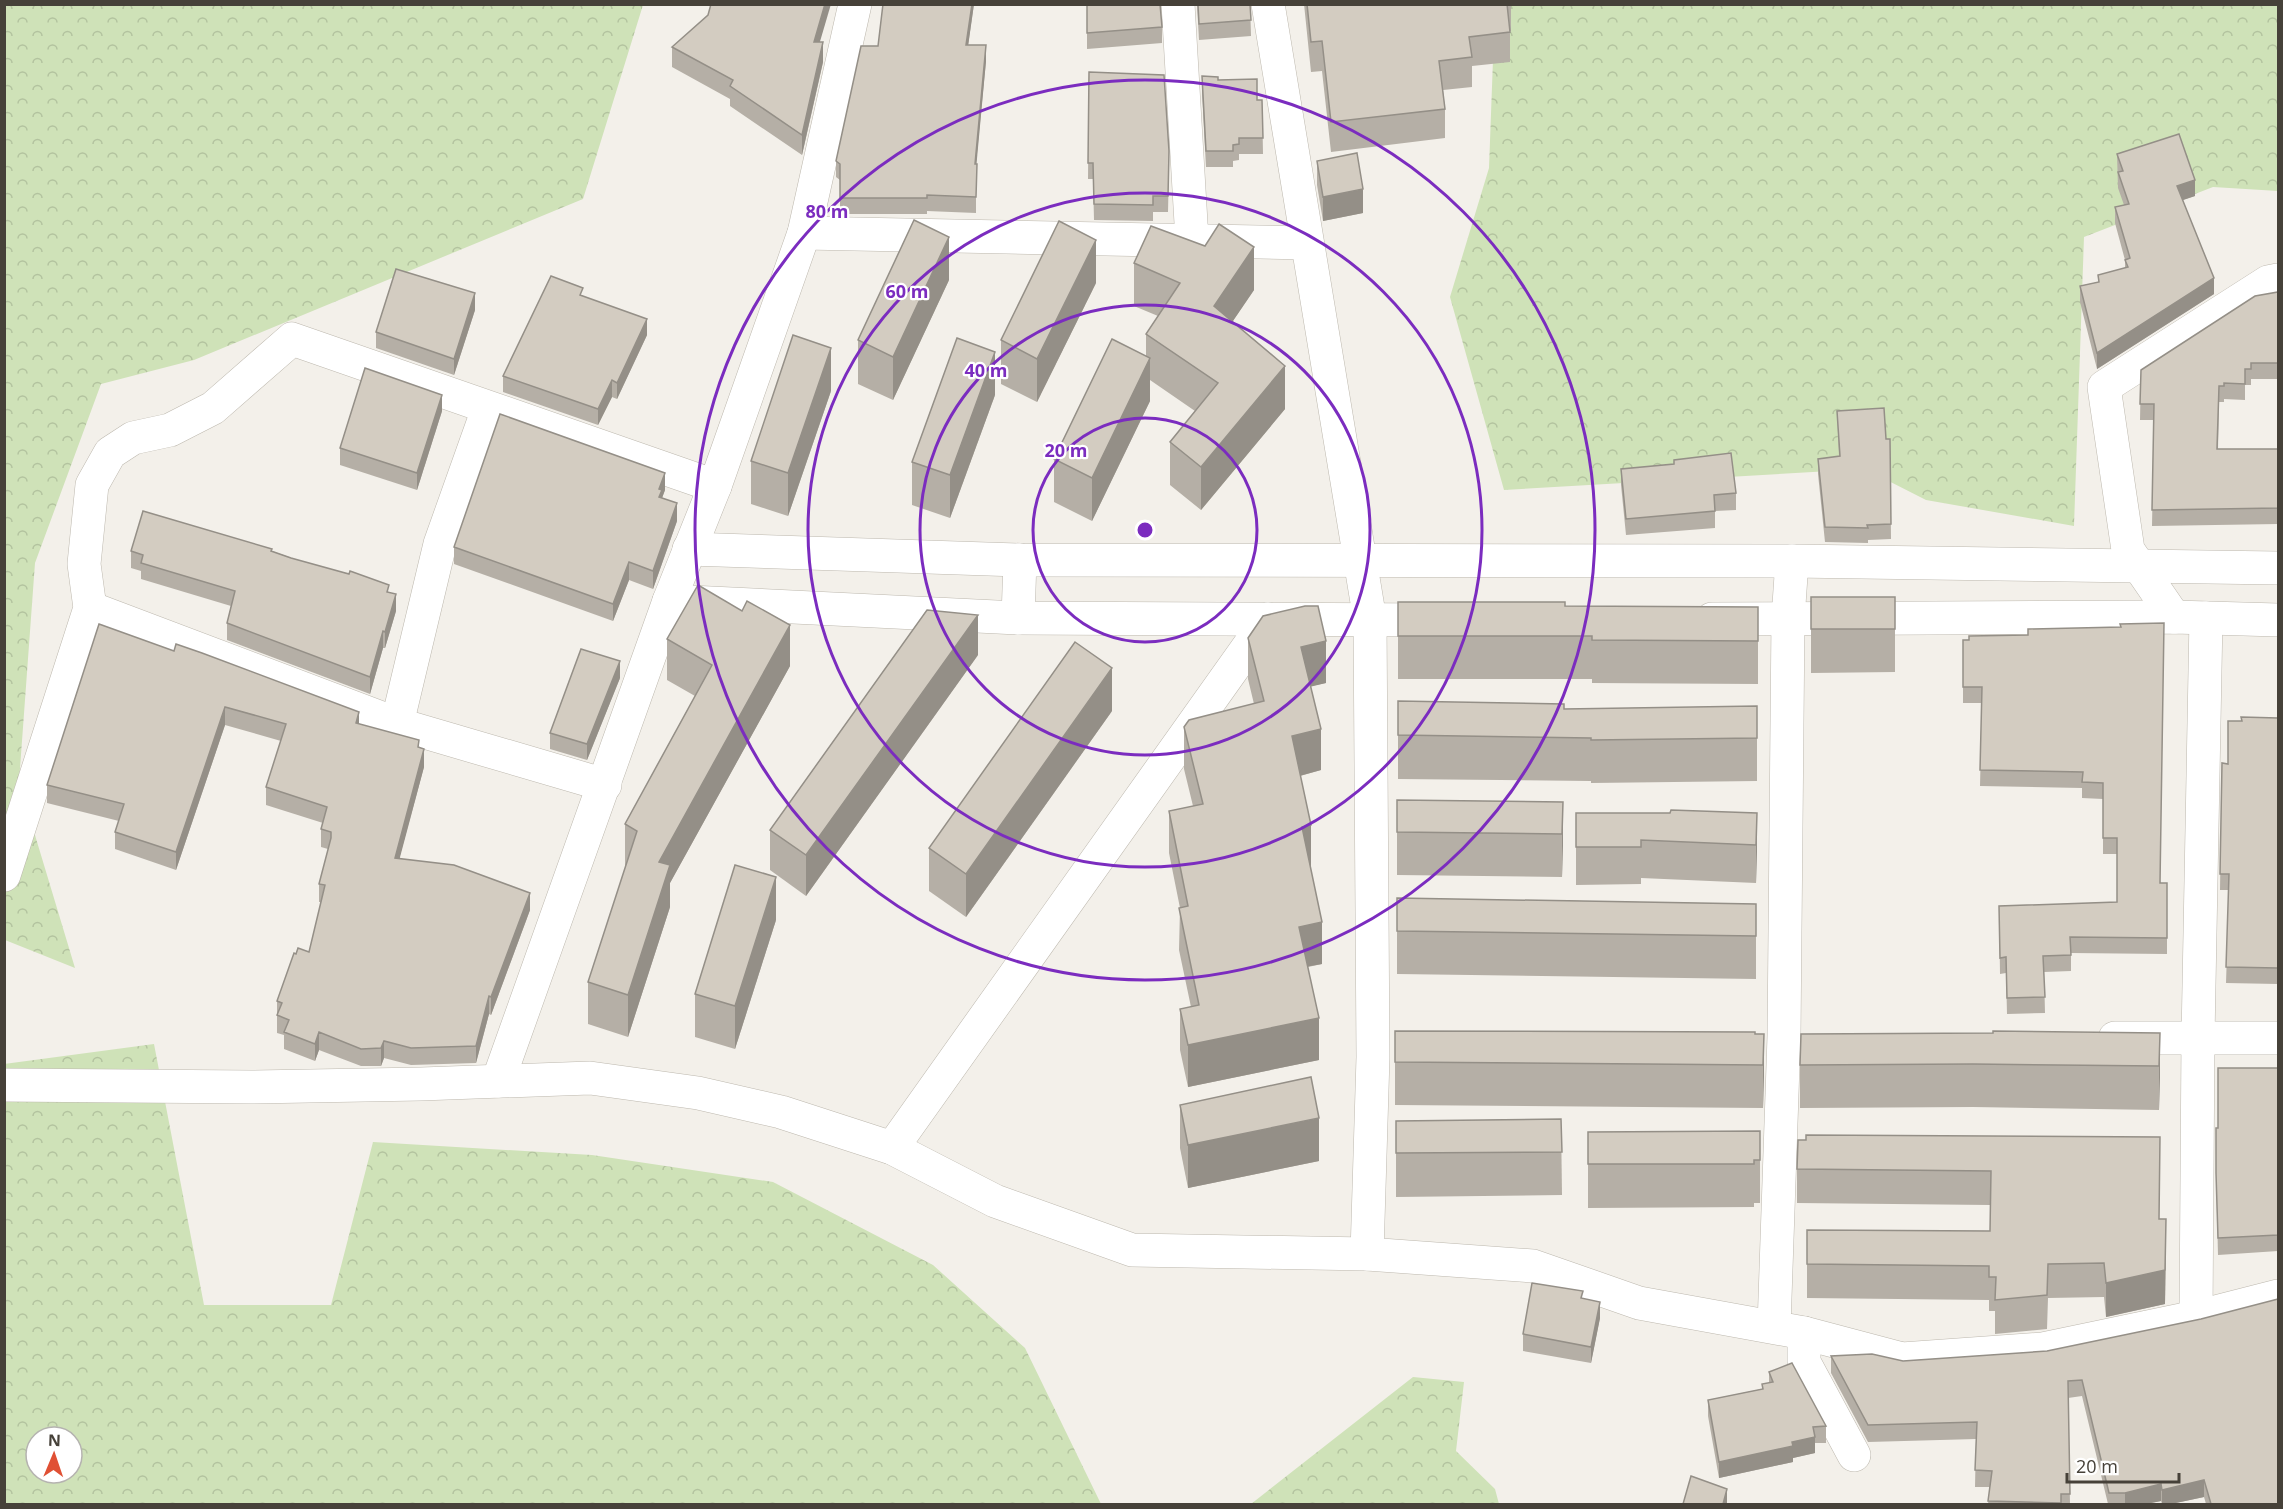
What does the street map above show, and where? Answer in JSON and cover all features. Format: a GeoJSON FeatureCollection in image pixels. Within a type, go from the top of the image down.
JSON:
{"type":"FeatureCollection","features":[{"type":"Feature","properties":{"kind":"street"},"geometry":{"type":"LineString","coordinates":[[498,1081],[669,601],[714,486],[804,233],[855,4]]}},
{"type":"Feature","properties":{"kind":"street"},"geometry":{"type":"LineString","coordinates":[[1178,4],[1192,240]]}},
{"type":"Feature","properties":{"kind":"street"},"geometry":{"type":"LineString","coordinates":[[1268,4],[1370,620],[1372,1057],[1367,1254]]}},
{"type":"Feature","properties":{"kind":"street"},"geometry":{"type":"LineString","coordinates":[[804,233],[1307,243]]}},
{"type":"Feature","properties":{"kind":"street"},"geometry":{"type":"LineString","coordinates":[[2196,1317],[2198,1038],[2190,618],[2138,567],[2128,550],[2104,387],[2268,282],[2278,280]]}},
{"type":"Feature","properties":{"kind":"street"},"geometry":{"type":"LineString","coordinates":[[4,875],[90,608],[84,564],[92,485],[110,453],[133,438],[170,430],[213,408],[292,339],[714,486]]}},
{"type":"Feature","properties":{"kind":"street"},"geometry":{"type":"LineString","coordinates":[[397,724],[440,544],[488,409]]}},
{"type":"Feature","properties":{"kind":"street"},"geometry":{"type":"LineString","coordinates":[[689,549],[1020,560],[1792,561],[2278,568]]}},
{"type":"Feature","properties":{"kind":"street"},"geometry":{"type":"LineString","coordinates":[[1018,618],[1020,560]]}},
{"type":"Feature","properties":{"kind":"street"},"geometry":{"type":"LineString","coordinates":[[1792,561],[1788,619],[1796,1036],[1789,1330],[1854,1455]]}},
{"type":"Feature","properties":{"kind":"street"},"geometry":{"type":"LineString","coordinates":[[669,601],[1018,618],[1465,620]]}},
{"type":"Feature","properties":{"kind":"street"},"geometry":{"type":"LineString","coordinates":[[90,608],[397,724],[605,785]]}},
{"type":"Feature","properties":{"kind":"street"},"geometry":{"type":"LineString","coordinates":[[1681,619],[2190,618],[2278,620]]}},
{"type":"Feature","properties":{"kind":"street"},"geometry":{"type":"LineString","coordinates":[[892,1148],[1268,619]]}},
{"type":"Feature","properties":{"kind":"street"},"geometry":{"type":"LineString","coordinates":[[1749,1038],[1796,1036]]}},
{"type":"Feature","properties":{"kind":"street"},"geometry":{"type":"LineString","coordinates":[[2080,1037],[2278,1038]]}},
{"type":"Feature","properties":{"kind":"street"},"geometry":{"type":"LineString","coordinates":[[1372,1057],[1408,1055]]}},
{"type":"Feature","properties":{"kind":"street"},"geometry":{"type":"LineString","coordinates":[[4,1085],[251,1087],[590,1078],[698,1093],[781,1112],[892,1148],[995,1201],[1132,1250],[1367,1254],[1533,1266],[1639,1303],[1789,1330],[1902,1359],[2043,1349],[2196,1317],[2278,1296]]}},
{"type":"Feature","properties":{"kind":"green space"},"geometry":{"type":"Polygon","coordinates":[[[4,5],[643,5],[583,199],[194,360],[101,384],[35,563],[19,782],[75,968],[5,940],[4,5]]]}},
{"type":"Feature","properties":{"kind":"green space"},"geometry":{"type":"Polygon","coordinates":[[[1495,5],[2278,5],[2278,191],[2213,187],[2084,237],[2074,526],[1926,500],[1865,469],[1504,490],[1450,297],[1489,168],[1495,5]]]}},
{"type":"Feature","properties":{"kind":"green space"},"geometry":{"type":"Polygon","coordinates":[[[154,1044],[204,1305],[331,1305],[373,1142],[592,1155],[773,1182],[933,1265],[1025,1348],[1101,1504],[5,1504],[4,1064],[154,1044]]]}},
{"type":"Feature","properties":{"kind":"green space"},"geometry":{"type":"Polygon","coordinates":[[[1413,1377],[1464,1382],[1456,1451],[1495,1489],[1499,1504],[1251,1504],[1413,1377]]]}},
{"type":"Feature","properties":{"kind":"building"},"geometry":{"type":"Polygon","coordinates":[[[711,4],[825,4],[814,42],[823,42],[802,135],[730,86],[733,80],[672,47],[708,15],[711,4]]]}},
{"type":"Feature","properties":{"kind":"building"},"geometry":{"type":"Polygon","coordinates":[[[883,4],[972,4],[966,45],[986,45],[975,164],[977,164],[976,197],[927,195],[927,198],[840,198],[840,164],[836,161],[861,46],[878,46],[883,4]]]}},
{"type":"Feature","properties":{"kind":"building"},"geometry":{"type":"Polygon","coordinates":[[[1087,4],[1160,4],[1162,27],[1087,33],[1087,4]]]}},
{"type":"Feature","properties":{"kind":"building"},"geometry":{"type":"Polygon","coordinates":[[[1198,4],[1250,4],[1251,20],[1199,24],[1198,4]]]}},
{"type":"Feature","properties":{"kind":"building"},"geometry":{"type":"Polygon","coordinates":[[[1307,4],[1507,4],[1510,32],[1469,37],[1472,57],[1439,61],[1445,109],[1331,122],[1322,41],[1311,42],[1307,4]]]}},
{"type":"Feature","properties":{"kind":"building"},"geometry":{"type":"Polygon","coordinates":[[[1089,72],[1164,75],[1169,151],[1168,196],[1153,196],[1153,205],[1094,204],[1093,163],[1088,163],[1089,72]]]}},
{"type":"Feature","properties":{"kind":"building"},"geometry":{"type":"Polygon","coordinates":[[[1202,76],[1218,77],[1218,80],[1257,79],[1257,100],[1262,100],[1263,138],[1239,138],[1239,144],[1233,145],[1233,151],[1206,151],[1202,76]]]}},
{"type":"Feature","properties":{"kind":"building"},"geometry":{"type":"Polygon","coordinates":[[[2179,134],[2195,180],[2177,186],[2214,278],[2097,353],[2080,286],[2099,282],[2098,275],[2128,267],[2125,260],[2130,258],[2115,207],[2129,204],[2118,172],[2123,171],[2117,154],[2179,134]]]}},
{"type":"Feature","properties":{"kind":"building"},"geometry":{"type":"Polygon","coordinates":[[[1357,153],[1363,189],[1323,197],[1317,161],[1357,153]]]}},
{"type":"Feature","properties":{"kind":"building"},"geometry":{"type":"Polygon","coordinates":[[[914,220],[949,237],[893,357],[858,340],[914,220]]]}},
{"type":"Feature","properties":{"kind":"building"},"geometry":{"type":"Polygon","coordinates":[[[1059,221],[1096,240],[1037,359],[1001,340],[1059,221]]]}},
{"type":"Feature","properties":{"kind":"building"},"geometry":{"type":"Polygon","coordinates":[[[1219,224],[1254,247],[1214,306],[1285,366],[1201,467],[1170,442],[1218,383],[1146,334],[1180,283],[1134,263],[1151,226],[1205,246],[1219,224]]]}},
{"type":"Feature","properties":{"kind":"building"},"geometry":{"type":"Polygon","coordinates":[[[396,269],[475,293],[454,359],[376,332],[396,269]]]}},
{"type":"Feature","properties":{"kind":"building"},"geometry":{"type":"Polygon","coordinates":[[[551,276],[583,288],[580,295],[647,319],[617,383],[612,380],[598,409],[503,376],[551,276]]]}},
{"type":"Feature","properties":{"kind":"building"},"geometry":{"type":"Polygon","coordinates":[[[2278,292],[2278,363],[2251,363],[2251,369],[2245,369],[2245,384],[2224,383],[2224,386],[2219,386],[2217,449],[2278,449],[2278,508],[2152,510],[2154,404],[2140,404],[2141,370],[2255,296],[2278,292]]]}},
{"type":"Feature","properties":{"kind":"building"},"geometry":{"type":"Polygon","coordinates":[[[793,335],[831,348],[788,473],[751,461],[793,335]]]}},
{"type":"Feature","properties":{"kind":"building"},"geometry":{"type":"Polygon","coordinates":[[[957,338],[995,352],[950,475],[912,462],[957,338]]]}},
{"type":"Feature","properties":{"kind":"building"},"geometry":{"type":"Polygon","coordinates":[[[1112,339],[1150,358],[1092,478],[1054,459],[1112,339]]]}},
{"type":"Feature","properties":{"kind":"building"},"geometry":{"type":"Polygon","coordinates":[[[365,368],[442,395],[417,473],[340,448],[365,368]]]}},
{"type":"Feature","properties":{"kind":"building"},"geometry":{"type":"Polygon","coordinates":[[[1884,408],[1886,439],[1890,439],[1891,524],[1867,525],[1868,528],[1825,527],[1818,459],[1840,456],[1837,411],[1884,408]]]}},
{"type":"Feature","properties":{"kind":"building"},"geometry":{"type":"Polygon","coordinates":[[[500,414],[665,473],[659,489],[662,490],[659,497],[677,503],[653,571],[629,562],[613,604],[454,547],[500,414]]]}},
{"type":"Feature","properties":{"kind":"building"},"geometry":{"type":"Polygon","coordinates":[[[1731,453],[1736,493],[1714,495],[1715,511],[1626,519],[1621,469],[1674,464],[1674,460],[1731,453]]]}},
{"type":"Feature","properties":{"kind":"building"},"geometry":{"type":"Polygon","coordinates":[[[143,511],[272,549],[271,551],[291,558],[349,574],[350,571],[389,585],[387,592],[396,594],[370,677],[227,623],[235,591],[141,563],[143,555],[131,551],[143,511]]]}},
{"type":"Feature","properties":{"kind":"building"},"geometry":{"type":"Polygon","coordinates":[[[698,585],[742,611],[747,601],[790,625],[659,862],[670,865],[628,995],[588,982],[637,831],[625,824],[712,665],[667,639],[698,585]]]}},
{"type":"Feature","properties":{"kind":"building"},"geometry":{"type":"Polygon","coordinates":[[[1811,597],[1895,597],[1895,629],[1811,629],[1811,597]]]}},
{"type":"Feature","properties":{"kind":"building"},"geometry":{"type":"Polygon","coordinates":[[[1398,602],[1565,602],[1565,606],[1758,607],[1758,641],[1592,640],[1592,636],[1398,636],[1398,602]]]}},
{"type":"Feature","properties":{"kind":"building"},"geometry":{"type":"Polygon","coordinates":[[[1305,606],[1318,606],[1326,641],[1301,647],[1321,729],[1292,736],[1311,825],[1302,827],[1322,922],[1299,927],[1319,1018],[1188,1045],[1180,1009],[1199,1005],[1179,908],[1188,906],[1169,811],[1203,804],[1184,727],[1189,720],[1264,701],[1248,638],[1263,616],[1305,606]]]}},
{"type":"Feature","properties":{"kind":"building"},"geometry":{"type":"Polygon","coordinates":[[[927,610],[978,615],[806,855],[770,830],[927,610]]]}},
{"type":"Feature","properties":{"kind":"building"},"geometry":{"type":"Polygon","coordinates":[[[2164,623],[2160,883],[2167,883],[2167,938],[2070,937],[2071,955],[2043,956],[2045,997],[2007,998],[2006,957],[2000,958],[1999,906],[2117,902],[2117,838],[2103,838],[2103,783],[2082,782],[2083,772],[1980,770],[1982,687],[1963,687],[1963,640],[1969,640],[1969,636],[2028,635],[2028,629],[2121,627],[2120,624],[2164,623]]]}},
{"type":"Feature","properties":{"kind":"building"},"geometry":{"type":"Polygon","coordinates":[[[99,624],[174,651],[176,644],[202,653],[359,712],[356,723],[419,740],[418,747],[424,749],[395,858],[454,865],[530,893],[491,997],[489,996],[476,1046],[411,1048],[384,1041],[381,1048],[361,1049],[319,1032],[315,1044],[284,1032],[289,1020],[277,1015],[282,1003],[277,1001],[294,953],[296,954],[298,948],[309,952],[325,885],[319,884],[331,838],[331,832],[321,829],[327,807],[266,787],[286,724],[225,707],[176,852],[115,832],[124,804],[47,785],[99,624]]]}},
{"type":"Feature","properties":{"kind":"building"},"geometry":{"type":"Polygon","coordinates":[[[1075,642],[1112,668],[966,874],[929,848],[1075,642]]]}},
{"type":"Feature","properties":{"kind":"building"},"geometry":{"type":"Polygon","coordinates":[[[581,649],[620,661],[587,744],[550,733],[581,649]]]}},
{"type":"Feature","properties":{"kind":"building"},"geometry":{"type":"Polygon","coordinates":[[[1398,701],[1564,704],[1564,709],[1757,706],[1757,738],[1591,740],[1591,738],[1398,735],[1398,701]]]}},
{"type":"Feature","properties":{"kind":"building"},"geometry":{"type":"Polygon","coordinates":[[[2241,717],[2278,718],[2278,968],[2226,967],[2229,874],[2220,874],[2222,763],[2228,764],[2228,721],[2242,721],[2241,717]]]}},
{"type":"Feature","properties":{"kind":"building"},"geometry":{"type":"Polygon","coordinates":[[[1397,800],[1563,802],[1562,834],[1397,832],[1397,800]]]}},
{"type":"Feature","properties":{"kind":"building"},"geometry":{"type":"Polygon","coordinates":[[[1671,810],[1757,813],[1756,845],[1641,840],[1641,847],[1576,847],[1576,813],[1670,813],[1671,810]]]}},
{"type":"Feature","properties":{"kind":"building"},"geometry":{"type":"Polygon","coordinates":[[[735,865],[776,877],[735,1006],[695,994],[735,865]]]}},
{"type":"Feature","properties":{"kind":"building"},"geometry":{"type":"Polygon","coordinates":[[[1397,898],[1756,904],[1756,936],[1397,931],[1397,898]]]}},
{"type":"Feature","properties":{"kind":"building"},"geometry":{"type":"Polygon","coordinates":[[[1395,1031],[1755,1032],[1755,1034],[1764,1034],[1763,1065],[1395,1062],[1395,1031]]]}},
{"type":"Feature","properties":{"kind":"building"},"geometry":{"type":"Polygon","coordinates":[[[1993,1031],[2160,1033],[2159,1066],[1800,1065],[1801,1034],[1993,1033],[1993,1031]]]}},
{"type":"Feature","properties":{"kind":"building"},"geometry":{"type":"Polygon","coordinates":[[[2218,1068],[2278,1068],[2278,1235],[2218,1238],[2216,1128],[2218,1128],[2218,1068]]]}},
{"type":"Feature","properties":{"kind":"building"},"geometry":{"type":"Polygon","coordinates":[[[1311,1077],[1319,1118],[1188,1145],[1180,1105],[1311,1077]]]}},
{"type":"Feature","properties":{"kind":"building"},"geometry":{"type":"Polygon","coordinates":[[[1561,1119],[1562,1152],[1396,1153],[1396,1121],[1561,1119]]]}},
{"type":"Feature","properties":{"kind":"building"},"geometry":{"type":"Polygon","coordinates":[[[1760,1131],[1760,1160],[1754,1160],[1754,1164],[1588,1164],[1588,1132],[1760,1131]]]}},
{"type":"Feature","properties":{"kind":"building"},"geometry":{"type":"Polygon","coordinates":[[[1806,1135],[2160,1137],[2159,1219],[2166,1219],[2165,1270],[2106,1283],[2104,1263],[2048,1264],[2047,1295],[1995,1300],[1996,1277],[1989,1277],[1989,1266],[1807,1264],[1807,1230],[1990,1231],[1991,1171],[1797,1169],[1798,1140],[1806,1140],[1806,1135]]]}},
{"type":"Feature","properties":{"kind":"building"},"geometry":{"type":"Polygon","coordinates":[[[1532,1283],[1583,1291],[1581,1298],[1600,1302],[1591,1347],[1523,1334],[1532,1283]]]}},
{"type":"Feature","properties":{"kind":"building"},"geometry":{"type":"Polygon","coordinates":[[[2278,1299],[2278,1504],[2211,1504],[2204,1480],[2162,1490],[2161,1484],[2125,1493],[2109,1493],[2082,1380],[2068,1381],[2070,1494],[2061,1494],[2061,1503],[1988,1501],[1992,1471],[1975,1470],[1977,1422],[1868,1425],[1831,1356],[1872,1354],[1903,1361],[2047,1351],[2201,1319],[2278,1299]]]}},
{"type":"Feature","properties":{"kind":"building"},"geometry":{"type":"Polygon","coordinates":[[[1792,1363],[1826,1426],[1813,1427],[1815,1437],[1792,1442],[1793,1446],[1719,1462],[1708,1400],[1763,1389],[1762,1384],[1773,1382],[1769,1372],[1792,1363]]]}},
{"type":"Feature","properties":{"kind":"building"},"geometry":{"type":"Polygon","coordinates":[[[1691,1476],[1727,1489],[1723,1504],[1683,1504],[1691,1476]]]}}]}
